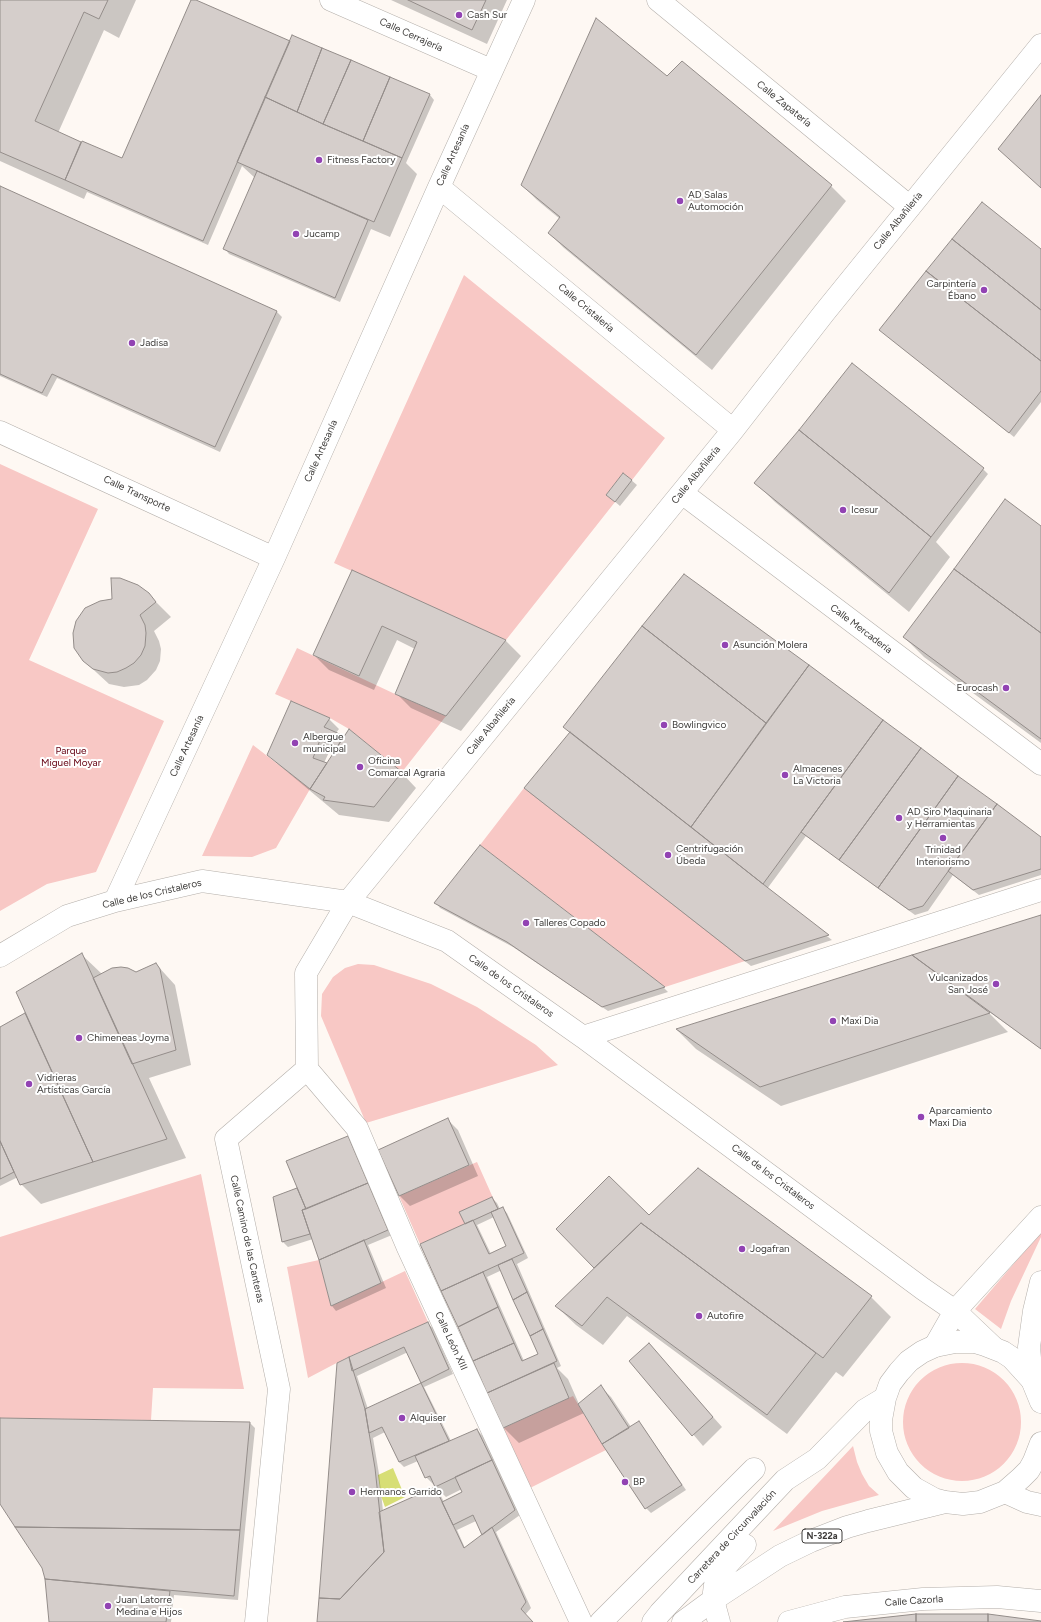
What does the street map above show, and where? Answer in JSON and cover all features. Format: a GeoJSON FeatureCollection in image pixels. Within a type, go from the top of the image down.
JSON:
{"type":"FeatureCollection","features":[{"type":"Feature","properties":{"kind":"street","name":"Calle Cerrajería"},"geometry":{"type":"LineString","coordinates":[[331,0],[491,70]]}},
{"type":"Feature","properties":{"kind":"street","name":"Calle Artesanía"},"geometry":{"type":"LineString","coordinates":[[115,901],[274,558],[439,186],[524,0]]}},
{"type":"Feature","properties":{"kind":"street","name":"Calle Zapatería"},"geometry":{"type":"LineString","coordinates":[[658,0],[910,207]]}},
{"type":"Feature","properties":{"kind":"street","name":"Calle Albañilería"},"geometry":{"type":"LineString","coordinates":[[348,902],[733,430],[824,313],[1041,45]]}},
{"type":"Feature","properties":{"kind":"street","name":"Calle Cristalería"},"geometry":{"type":"LineString","coordinates":[[439,186],[733,430]]}},
{"type":"Feature","properties":{"kind":"street","name":"Calle Transporte"},"geometry":{"type":"LineString","coordinates":[[0,432],[274,558]]}},
{"type":"Feature","properties":{"kind":"street","name":"Calle Mercadería"},"geometry":{"type":"LineString","coordinates":[[682,493],[1041,764]]}},
{"type":"Feature","properties":{"kind":"street","name":"Calle de los Cristaleros"},"geometry":{"type":"LineString","coordinates":[[0,956],[67,916],[115,901],[202,881],[348,902],[447,941],[583,1037],[924,1289],[955,1310],[994,1348]]}},
{"type":"Feature","properties":{"kind":"street"},"geometry":{"type":"LineString","coordinates":[[583,1037],[1041,890]]}},
{"type":"Feature","properties":{"kind":"street"},"geometry":{"type":"LineString","coordinates":[[308,1069],[306,973],[348,902]]}},
{"type":"Feature","properties":{"kind":"street","name":"Calle Camino de las Canteras"},"geometry":{"type":"LineString","coordinates":[[256,1622],[279,1389],[226,1139],[308,1069]]}},
{"type":"Feature","properties":{"kind":"street","name":"Calle León XIII"},"geometry":{"type":"LineString","coordinates":[[308,1069],[357,1128],[408,1248],[581,1622]]}},
{"type":"Feature","properties":{"kind":"street"},"geometry":{"type":"LineString","coordinates":[[935,1346],[955,1310],[1041,1216]]}},
{"type":"Feature","properties":{"kind":"street"},"geometry":{"type":"LineString","coordinates":[[1032,1380],[1028,1347],[1041,1282]]}},
{"type":"Feature","properties":{"kind":"street","name":"N-322a"},"geometry":{"type":"LineString","coordinates":[[1041,1402],[1032,1380],[1012,1358],[994,1348],[975,1342],[965,1341],[945,1343],[922,1352],[909,1361],[890,1384],[882,1409],[881,1431],[883,1442],[892,1463],[906,1481],[914,1488],[934,1499],[962,1504],[989,1499],[1005,1492],[1028,1470],[1034,1461],[1041,1443]]}},
{"type":"Feature","properties":{"kind":"street","name":"Carretera de Circunvalación"},"geometry":{"type":"LineString","coordinates":[[653,1622],[785,1480],[817,1459],[865,1410],[885,1398]]}},
{"type":"Feature","properties":{"kind":"street","name":"Carretera de Circunvalación"},"geometry":{"type":"LineString","coordinates":[[713,1600],[714,1585],[725,1567],[806,1479],[817,1459]]}},
{"type":"Feature","properties":{"kind":"street"},"geometry":{"type":"LineString","coordinates":[[601,1622],[754,1469]]}},
{"type":"Feature","properties":{"kind":"street"},"geometry":{"type":"LineString","coordinates":[[1005,1492],[1027,1502],[1041,1504]]}},
{"type":"Feature","properties":{"kind":"street","name":"N-322a"},"geometry":{"type":"LineString","coordinates":[[683,1622],[713,1600],[780,1556],[817,1539],[861,1523],[945,1502]]}},
{"type":"Feature","properties":{"kind":"street","name":"Calle Cazorla"},"geometry":{"type":"LineString","coordinates":[[789,1622],[846,1607],[924,1599],[997,1597],[1041,1601]]}},
{"type":"Feature","properties":{"kind":"street"},"geometry":{"type":"LineString","coordinates":[[713,1600],[719,1622]]}},
{"type":"Feature","properties":{"kind":"green space"},"geometry":{"type":"Polygon","coordinates":[[[464,275],[665,438],[632,480],[623,473],[606,495],[615,502],[506,640],[334,563],[464,275]]]}},
{"type":"Feature","properties":{"kind":"green space","name":"Parque Miguel Moyar"},"geometry":{"type":"Polygon","coordinates":[[[0,464],[98,509],[29,660],[164,721],[96,872],[47,884],[0,911],[0,464]]]}},
{"type":"Feature","properties":{"kind":"green space"},"geometry":{"type":"Polygon","coordinates":[[[297,648],[446,716],[402,772],[349,729],[330,718],[275,694],[297,648]]]}},
{"type":"Feature","properties":{"kind":"green space"},"geometry":{"type":"Polygon","coordinates":[[[253,745],[310,789],[276,848],[252,857],[202,856],[253,745]]]}},
{"type":"Feature","properties":{"kind":"green space"},"geometry":{"type":"Polygon","coordinates":[[[524,788],[745,961],[665,987],[480,845],[524,788]]]}},
{"type":"Feature","properties":{"kind":"green space"},"geometry":{"type":"Polygon","coordinates":[[[358,964],[374,965],[431,984],[477,1007],[536,1045],[558,1065],[366,1123],[321,1016],[322,994],[333,977],[345,968],[358,964]]]}},
{"type":"Feature","properties":{"kind":"green space"},"geometry":{"type":"Polygon","coordinates":[[[477,1162],[498,1209],[420,1244],[399,1196],[477,1162]]]}},
{"type":"Feature","properties":{"kind":"green space"},"geometry":{"type":"Polygon","coordinates":[[[201,1174],[244,1389],[153,1388],[151,1420],[0,1418],[0,1237],[201,1174]]]}},
{"type":"Feature","properties":{"kind":"green space"},"geometry":{"type":"Polygon","coordinates":[[[1041,1232],[1041,1237],[1011,1301],[1001,1329],[975,1309],[1041,1232]]]}},
{"type":"Feature","properties":{"kind":"green space"},"geometry":{"type":"Polygon","coordinates":[[[319,1260],[331,1306],[405,1271],[428,1322],[346,1358],[308,1378],[287,1267],[319,1260]]]}},
{"type":"Feature","properties":{"kind":"green space"},"geometry":{"type":"Polygon","coordinates":[[[962,1363],[974,1364],[985,1368],[1004,1380],[1016,1399],[1020,1410],[1020,1434],[1016,1445],[1004,1464],[985,1476],[974,1480],[962,1481],[950,1480],[939,1476],[920,1464],[908,1445],[904,1434],[903,1422],[904,1410],[908,1399],[920,1380],[939,1368],[950,1364],[962,1363]]]}},
{"type":"Feature","properties":{"kind":"green space"},"geometry":{"type":"Polygon","coordinates":[[[573,1396],[606,1450],[530,1488],[503,1428],[573,1396]]]}},
{"type":"Feature","properties":{"kind":"green space"},"geometry":{"type":"Polygon","coordinates":[[[853,1446],[862,1474],[869,1486],[879,1495],[822,1511],[773,1531],[853,1446]]]}},
{"type":"Feature","properties":{"kind":"shaded area"},"geometry":{"type":"Polygon","coordinates":[[[393,1468],[405,1497],[385,1507],[381,1496],[378,1475],[393,1468]]]}},
{"type":"Feature","properties":{"kind":"building"},"geometry":{"type":"Polygon","coordinates":[[[0,0],[108,0],[99,19],[84,12],[35,121],[81,142],[65,180],[0,152],[0,0]]]}},
{"type":"Feature","properties":{"kind":"building"},"geometry":{"type":"Polygon","coordinates":[[[191,0],[196,0],[290,41],[203,241],[65,180],[82,141],[122,158],[191,0]]]}},
{"type":"Feature","properties":{"kind":"building","name":"Cash Sur"},"geometry":{"type":"Polygon","coordinates":[[[408,0],[486,0],[472,30],[408,0]]]}},
{"type":"Feature","properties":{"kind":"building","name":"AD Salas Automoción"},"geometry":{"type":"Polygon","coordinates":[[[596,18],[667,76],[682,61],[832,185],[696,355],[548,233],[560,217],[521,185],[596,18]]]}},
{"type":"Feature","properties":{"kind":"building"},"geometry":{"type":"Polygon","coordinates":[[[292,35],[322,48],[297,112],[265,97],[292,35]]]}},
{"type":"Feature","properties":{"kind":"building"},"geometry":{"type":"Polygon","coordinates":[[[322,48],[351,60],[323,124],[297,112],[322,48]]]}},
{"type":"Feature","properties":{"kind":"building"},"geometry":{"type":"Polygon","coordinates":[[[351,60],[390,77],[363,141],[323,124],[351,60]]]}},
{"type":"Feature","properties":{"kind":"building"},"geometry":{"type":"Polygon","coordinates":[[[390,77],[430,94],[402,158],[363,141],[390,77]]]}},
{"type":"Feature","properties":{"kind":"building"},"geometry":{"type":"Polygon","coordinates":[[[1041,95],[1041,188],[998,149],[1041,95]]]}},
{"type":"Feature","properties":{"kind":"building","name":"Fitness Factory"},"geometry":{"type":"Polygon","coordinates":[[[265,97],[402,158],[374,222],[237,162],[265,97]]]}},
{"type":"Feature","properties":{"kind":"building","name":"Jucamp"},"geometry":{"type":"Polygon","coordinates":[[[257,171],[368,220],[335,298],[223,249],[257,171]]]}},
{"type":"Feature","properties":{"kind":"building","name":"Jadisa"},"geometry":{"type":"Polygon","coordinates":[[[0,186],[277,311],[215,447],[52,374],[42,393],[0,374],[0,186]]]}},
{"type":"Feature","properties":{"kind":"building"},"geometry":{"type":"Polygon","coordinates":[[[982,202],[1041,249],[1041,310],[952,239],[982,202]]]}},
{"type":"Feature","properties":{"kind":"building","name":"Carpintería Ébano"},"geometry":{"type":"Polygon","coordinates":[[[952,239],[1041,310],[1041,361],[926,271],[952,239]]]}},
{"type":"Feature","properties":{"kind":"building"},"geometry":{"type":"Polygon","coordinates":[[[926,271],[1041,361],[1041,391],[1009,433],[879,330],[926,271]]]}},
{"type":"Feature","properties":{"kind":"building"},"geometry":{"type":"Polygon","coordinates":[[[852,363],[984,468],[931,537],[799,430],[852,363]]]}},
{"type":"Feature","properties":{"kind":"building","name":"Icesur"},"geometry":{"type":"Polygon","coordinates":[[[799,430],[931,537],[889,593],[754,483],[799,430]]]}},
{"type":"Feature","properties":{"kind":"building"},"geometry":{"type":"Polygon","coordinates":[[[623,473],[632,480],[615,502],[606,495],[623,473]]]}},
{"type":"Feature","properties":{"kind":"building"},"geometry":{"type":"Polygon","coordinates":[[[1005,499],[1041,526],[1041,633],[954,569],[1005,499]]]}},
{"type":"Feature","properties":{"kind":"building","name":"Eurocash"},"geometry":{"type":"Polygon","coordinates":[[[954,569],[1041,633],[1041,739],[903,637],[954,569]]]}},
{"type":"Feature","properties":{"kind":"building"},"geometry":{"type":"Polygon","coordinates":[[[352,570],[506,640],[446,716],[395,694],[417,642],[382,626],[359,676],[313,655],[352,570]]]}},
{"type":"Feature","properties":{"kind":"building","name":"Asunción Molera"},"geometry":{"type":"Polygon","coordinates":[[[684,574],[809,665],[766,723],[642,626],[684,574]]]}},
{"type":"Feature","properties":{"kind":"building"},"geometry":{"type":"Polygon","coordinates":[[[111,578],[120,578],[138,585],[149,593],[156,602],[140,615],[145,625],[146,633],[145,646],[141,655],[134,663],[126,668],[117,672],[108,673],[93,669],[83,661],[74,648],[73,633],[76,621],[85,608],[100,601],[112,599],[111,578]]]}},
{"type":"Feature","properties":{"kind":"building","name":"Bowlingvico"},"geometry":{"type":"Polygon","coordinates":[[[642,626],[766,723],[691,827],[563,727],[642,626]]]}},
{"type":"Feature","properties":{"kind":"building","name":"Almacenes La Victoria"},"geometry":{"type":"Polygon","coordinates":[[[809,665],[883,720],[763,884],[691,827],[809,665]]]}},
{"type":"Feature","properties":{"kind":"building","name":"Albergue municipal"},"geometry":{"type":"Polygon","coordinates":[[[291,701],[330,718],[324,727],[344,736],[337,747],[320,740],[313,758],[327,763],[310,789],[267,755],[291,701]]]}},
{"type":"Feature","properties":{"kind":"building"},"geometry":{"type":"Polygon","coordinates":[[[883,720],[921,748],[839,860],[801,832],[883,720]]]}},
{"type":"Feature","properties":{"kind":"building","name":"Oficina Comarcal Agraria"},"geometry":{"type":"Polygon","coordinates":[[[349,729],[402,772],[374,807],[323,800],[325,797],[310,789],[349,729]]]}},
{"type":"Feature","properties":{"kind":"building","name":"Centrifugación Úbeda"},"geometry":{"type":"Polygon","coordinates":[[[570,732],[829,935],[745,961],[524,788],[570,732]]]}},
{"type":"Feature","properties":{"kind":"building","name":"AD Siro Maquinaria y Herramientas"},"geometry":{"type":"Polygon","coordinates":[[[921,748],[958,776],[878,888],[839,860],[921,748]]]}},
{"type":"Feature","properties":{"kind":"building","name":"Trinidad Interiorismo"},"geometry":{"type":"Polygon","coordinates":[[[958,776],[997,804],[923,906],[909,910],[878,888],[958,776]]]}},
{"type":"Feature","properties":{"kind":"building"},"geometry":{"type":"Polygon","coordinates":[[[997,804],[1041,837],[1041,869],[973,890],[948,871],[997,804]]]}},
{"type":"Feature","properties":{"kind":"building","name":"Talleres Copado"},"geometry":{"type":"Polygon","coordinates":[[[480,845],[665,987],[602,1007],[507,942],[434,903],[480,845]]]}},
{"type":"Feature","properties":{"kind":"building","name":"Vulcanizados San José"},"geometry":{"type":"Polygon","coordinates":[[[1041,915],[1041,1049],[912,955],[1041,915]]]}},
{"type":"Feature","properties":{"kind":"building","name":"Chimeneas Joyma"},"geometry":{"type":"Polygon","coordinates":[[[82,953],[167,1139],[93,1162],[16,992],[82,953]]]}},
{"type":"Feature","properties":{"kind":"building","name":"Maxi Dia"},"geometry":{"type":"Polygon","coordinates":[[[912,955],[990,1013],[760,1087],[676,1029],[912,955]]]}},
{"type":"Feature","properties":{"kind":"building"},"geometry":{"type":"Polygon","coordinates":[[[156,963],[160,969],[176,1050],[132,1064],[93,978],[112,968],[128,968],[136,972],[156,963]]]}},
{"type":"Feature","properties":{"kind":"building","name":"Vidrieras Artísticas García"},"geometry":{"type":"Polygon","coordinates":[[[25,1013],[93,1162],[20,1185],[0,1141],[0,1027],[25,1013]]]}},
{"type":"Feature","properties":{"kind":"building"},"geometry":{"type":"Polygon","coordinates":[[[448,1118],[469,1165],[399,1196],[378,1150],[448,1118]]]}},
{"type":"Feature","properties":{"kind":"building"},"geometry":{"type":"Polygon","coordinates":[[[348,1136],[368,1183],[306,1209],[286,1161],[348,1136]]]}},
{"type":"Feature","properties":{"kind":"building"},"geometry":{"type":"Polygon","coordinates":[[[0,1141],[14,1172],[0,1179],[0,1141]]]}},
{"type":"Feature","properties":{"kind":"building","name":"Jogafran"},"geometry":{"type":"Polygon","coordinates":[[[698,1168],[872,1296],[823,1358],[641,1223],[594,1268],[556,1229],[609,1176],[649,1215],[698,1168]]]}},
{"type":"Feature","properties":{"kind":"building"},"geometry":{"type":"Polygon","coordinates":[[[368,1183],[388,1230],[319,1260],[302,1210],[368,1183]]]}},
{"type":"Feature","properties":{"kind":"building"},"geometry":{"type":"Polygon","coordinates":[[[297,1188],[306,1209],[302,1210],[310,1234],[282,1242],[273,1197],[297,1188]]]}},
{"type":"Feature","properties":{"kind":"building"},"geometry":{"type":"Polygon","coordinates":[[[492,1197],[498,1209],[465,1224],[459,1212],[492,1197]]]}},
{"type":"Feature","properties":{"kind":"building"},"geometry":{"type":"Polygon","coordinates":[[[503,1207],[524,1253],[441,1291],[420,1244],[473,1220],[489,1254],[506,1246],[491,1212],[503,1207]]]}},
{"type":"Feature","properties":{"kind":"building","name":"Autofire"},"geometry":{"type":"Polygon","coordinates":[[[641,1223],[816,1353],[767,1415],[607,1297],[582,1326],[555,1306],[641,1223]]]}},
{"type":"Feature","properties":{"kind":"building"},"geometry":{"type":"Polygon","coordinates":[[[364,1240],[381,1283],[331,1306],[319,1260],[364,1240]]]}},
{"type":"Feature","properties":{"kind":"building"},"geometry":{"type":"Polygon","coordinates":[[[512,1259],[527,1292],[513,1300],[498,1265],[512,1259]]]}},
{"type":"Feature","properties":{"kind":"building"},"geometry":{"type":"Polygon","coordinates":[[[483,1272],[498,1307],[458,1327],[441,1291],[483,1272]]]}},
{"type":"Feature","properties":{"kind":"building"},"geometry":{"type":"Polygon","coordinates":[[[527,1292],[543,1329],[530,1336],[513,1300],[527,1292]]]}},
{"type":"Feature","properties":{"kind":"building"},"geometry":{"type":"Polygon","coordinates":[[[498,1307],[514,1343],[473,1361],[458,1327],[498,1307]]]}},
{"type":"Feature","properties":{"kind":"building"},"geometry":{"type":"Polygon","coordinates":[[[428,1322],[449,1369],[421,1383],[404,1347],[352,1371],[349,1357],[428,1322]]]}},
{"type":"Feature","properties":{"kind":"building"},"geometry":{"type":"Polygon","coordinates":[[[543,1329],[557,1361],[487,1393],[473,1361],[514,1343],[522,1361],[538,1354],[530,1336],[543,1329]]]}},
{"type":"Feature","properties":{"kind":"building"},"geometry":{"type":"Polygon","coordinates":[[[649,1343],[713,1417],[692,1436],[629,1361],[649,1343]]]}},
{"type":"Feature","properties":{"kind":"building","name":"Hermanos Garrido"},"geometry":{"type":"Polygon","coordinates":[[[349,1357],[365,1409],[375,1468],[384,1552],[340,1599],[319,1598],[337,1363],[349,1357]]]}},
{"type":"Feature","properties":{"kind":"building"},"geometry":{"type":"Polygon","coordinates":[[[554,1363],[569,1398],[503,1428],[487,1393],[554,1363]]]}},
{"type":"Feature","properties":{"kind":"building","name":"Alquiser"},"geometry":{"type":"Polygon","coordinates":[[[421,1383],[449,1441],[399,1462],[382,1427],[369,1433],[365,1409],[421,1383]]]}},
{"type":"Feature","properties":{"kind":"building"},"geometry":{"type":"Polygon","coordinates":[[[601,1385],[629,1428],[602,1444],[578,1404],[601,1385]]]}},
{"type":"Feature","properties":{"kind":"building"},"geometry":{"type":"Polygon","coordinates":[[[0,1418],[250,1422],[240,1530],[15,1527],[0,1504],[0,1418]]]}},
{"type":"Feature","properties":{"kind":"building"},"geometry":{"type":"Polygon","coordinates":[[[639,1421],[682,1485],[645,1509],[602,1444],[639,1421]]]}},
{"type":"Feature","properties":{"kind":"building"},"geometry":{"type":"Polygon","coordinates":[[[477,1429],[492,1460],[435,1487],[430,1476],[425,1478],[415,1456],[477,1429]]]}},
{"type":"Feature","properties":{"kind":"building"},"geometry":{"type":"Polygon","coordinates":[[[492,1460],[515,1510],[482,1535],[473,1515],[453,1525],[442,1502],[462,1492],[455,1477],[492,1460]]]}},
{"type":"Feature","properties":{"kind":"building"},"geometry":{"type":"Polygon","coordinates":[[[435,1487],[464,1548],[492,1527],[526,1602],[521,1609],[533,1622],[317,1622],[319,1598],[340,1599],[384,1552],[379,1512],[435,1487]]]}},
{"type":"Feature","properties":{"kind":"building"},"geometry":{"type":"Polygon","coordinates":[[[15,1527],[240,1530],[234,1596],[45,1579],[42,1568],[15,1527]]]}},
{"type":"Feature","properties":{"kind":"building","name":"Juan Latorre Medina e Hijos"},"geometry":{"type":"Polygon","coordinates":[[[45,1579],[170,1591],[166,1622],[49,1622],[45,1579]]]}},
{"type":"Feature","properties":{"kind":"building"},"geometry":{"type":"Polygon","coordinates":[[[916,1614],[916,1622],[843,1622],[916,1614]]]}},
{"type":"Feature","properties":{"kind":"building"},"geometry":{"type":"Polygon","coordinates":[[[916,1614],[988,1614],[988,1622],[916,1622],[916,1614]]]}},
{"type":"Feature","properties":{"kind":"building"},"geometry":{"type":"Polygon","coordinates":[[[988,1614],[1041,1621],[1041,1622],[988,1622],[988,1614]]]}},
{"type":"Feature","properties":{"kind":"place","name":"Cash Sur"},"geometry":{"type":"Point","coordinates":[459,15]}},
{"type":"Feature","properties":{"kind":"place","name":"Fitness Factory"},"geometry":{"type":"Point","coordinates":[319,160]}},
{"type":"Feature","properties":{"kind":"place","name":"AD Salas Automoción"},"geometry":{"type":"Point","coordinates":[680,201]}},
{"type":"Feature","properties":{"kind":"place","name":"Jucamp"},"geometry":{"type":"Point","coordinates":[296,234]}},
{"type":"Feature","properties":{"kind":"place","name":"Carpintería Ébano"},"geometry":{"type":"Point","coordinates":[984,290]}},
{"type":"Feature","properties":{"kind":"place","name":"Jadisa"},"geometry":{"type":"Point","coordinates":[132,343]}},
{"type":"Feature","properties":{"kind":"place","name":"Icesur"},"geometry":{"type":"Point","coordinates":[843,510]}},
{"type":"Feature","properties":{"kind":"place","name":"Asunción Molera"},"geometry":{"type":"Point","coordinates":[725,645]}},
{"type":"Feature","properties":{"kind":"place","name":"Eurocash"},"geometry":{"type":"Point","coordinates":[1006,688]}},
{"type":"Feature","properties":{"kind":"place","name":"Bowlingvico"},"geometry":{"type":"Point","coordinates":[664,725]}},
{"type":"Feature","properties":{"kind":"place","name":"Albergue municipal"},"geometry":{"type":"Point","coordinates":[295,743]}},
{"type":"Feature","properties":{"kind":"place","name":"Oficina Comarcal Agraria"},"geometry":{"type":"Point","coordinates":[360,767]}},
{"type":"Feature","properties":{"kind":"place","name":"Almacenes La Victoria"},"geometry":{"type":"Point","coordinates":[785,775]}},
{"type":"Feature","properties":{"kind":"place","name":"AD Siro Maquinaria y Herramientas"},"geometry":{"type":"Point","coordinates":[899,818]}},
{"type":"Feature","properties":{"kind":"place","name":"Trinidad Interiorismo"},"geometry":{"type":"Point","coordinates":[943,838]}},
{"type":"Feature","properties":{"kind":"place","name":"Centrifugación Úbeda"},"geometry":{"type":"Point","coordinates":[668,855]}},
{"type":"Feature","properties":{"kind":"place","name":"Talleres Copado"},"geometry":{"type":"Point","coordinates":[526,923]}},
{"type":"Feature","properties":{"kind":"place","name":"Vulcanizados San José"},"geometry":{"type":"Point","coordinates":[996,984]}},
{"type":"Feature","properties":{"kind":"place","name":"Maxi Dia"},"geometry":{"type":"Point","coordinates":[833,1021]}},
{"type":"Feature","properties":{"kind":"place","name":"Chimeneas Joyma"},"geometry":{"type":"Point","coordinates":[79,1038]}},
{"type":"Feature","properties":{"kind":"place","name":"Vidrieras Artísticas García"},"geometry":{"type":"Point","coordinates":[29,1084]}},
{"type":"Feature","properties":{"kind":"place","name":"Aparcamiento Maxi Dia"},"geometry":{"type":"Point","coordinates":[921,1117]}},
{"type":"Feature","properties":{"kind":"place","name":"Jogafran"},"geometry":{"type":"Point","coordinates":[742,1249]}},
{"type":"Feature","properties":{"kind":"place","name":"Autofire"},"geometry":{"type":"Point","coordinates":[699,1316]}},
{"type":"Feature","properties":{"kind":"place","name":"Alquiser"},"geometry":{"type":"Point","coordinates":[402,1418]}},
{"type":"Feature","properties":{"kind":"place","name":"BP"},"geometry":{"type":"Point","coordinates":[625,1482]}},
{"type":"Feature","properties":{"kind":"place","name":"Hermanos Garrido"},"geometry":{"type":"Point","coordinates":[352,1492]}},
{"type":"Feature","properties":{"kind":"place","name":"Juan Latorre Medina e Hijos"},"geometry":{"type":"Point","coordinates":[108,1606]}}]}
